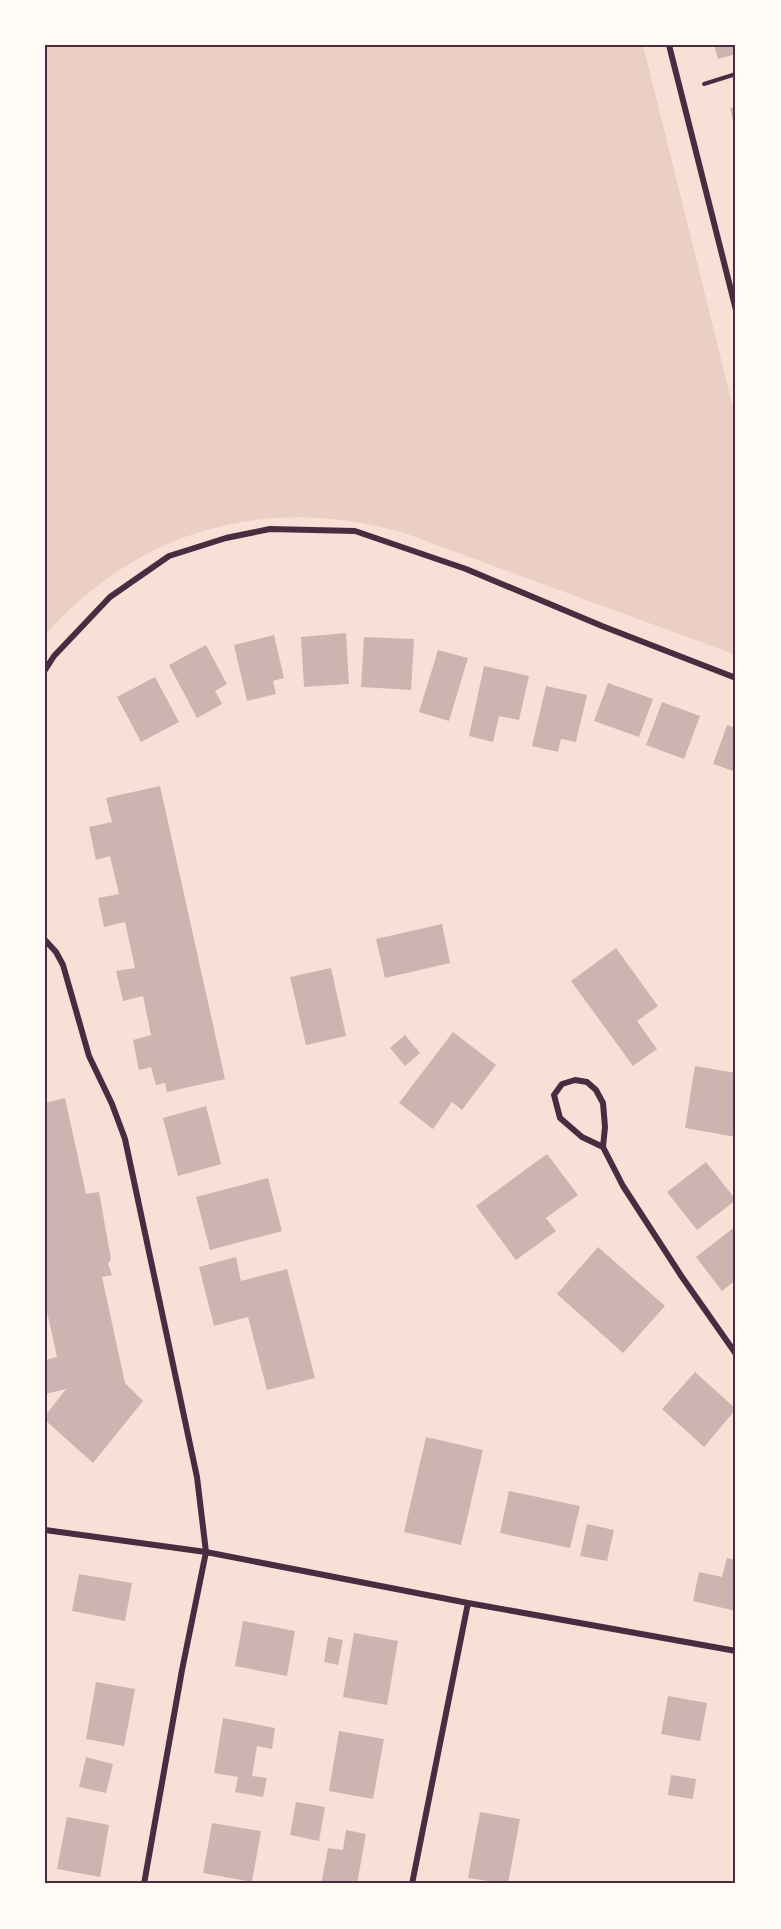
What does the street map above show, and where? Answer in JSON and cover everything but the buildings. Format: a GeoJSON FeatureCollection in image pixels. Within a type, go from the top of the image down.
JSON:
{"type":"FeatureCollection","features":[{"type":"Feature","properties":{"kind":"street"},"geometry":{"type":"LineString","coordinates":[[669,45],[736,310]]}},
{"type":"Feature","properties":{"kind":"street"},"geometry":{"type":"LineString","coordinates":[[45,670],[54,656],[110,597],[169,556],[226,538],[270,529],[355,531],[466,569],[602,626],[736,678]]}},
{"type":"Feature","properties":{"kind":"street"},"geometry":{"type":"LineString","coordinates":[[45,940],[56,952],[63,965],[89,1056],[112,1104],[125,1139],[197,1477],[206,1552],[182,1670],[144,1884]]}},
{"type":"Feature","properties":{"kind":"street"},"geometry":{"type":"LineString","coordinates":[[603,1147],[582,1137],[560,1118],[554,1095],[562,1084],[575,1080],[587,1082],[596,1090],[603,1103],[605,1126],[603,1147],[623,1186],[736,1354]]}},
{"type":"Feature","properties":{"kind":"street"},"geometry":{"type":"LineString","coordinates":[[45,1530],[206,1552],[468,1603],[736,1651]]}},
{"type":"Feature","properties":{"kind":"street"},"geometry":{"type":"LineString","coordinates":[[412,1884],[468,1603]]}},
{"type":"Feature","properties":{"kind":"path"},"geometry":{"type":"LineString","coordinates":[[704,84],[736,74]]}},
{"type":"Feature","properties":{"kind":"shaded area"},"geometry":{"type":"Polygon","coordinates":[[[45,45],[643,45],[736,419],[736,655],[404,533],[354,522],[304,517],[256,520],[209,529],[164,545],[122,568],[82,598],[45,635],[45,45]]]}}]}
